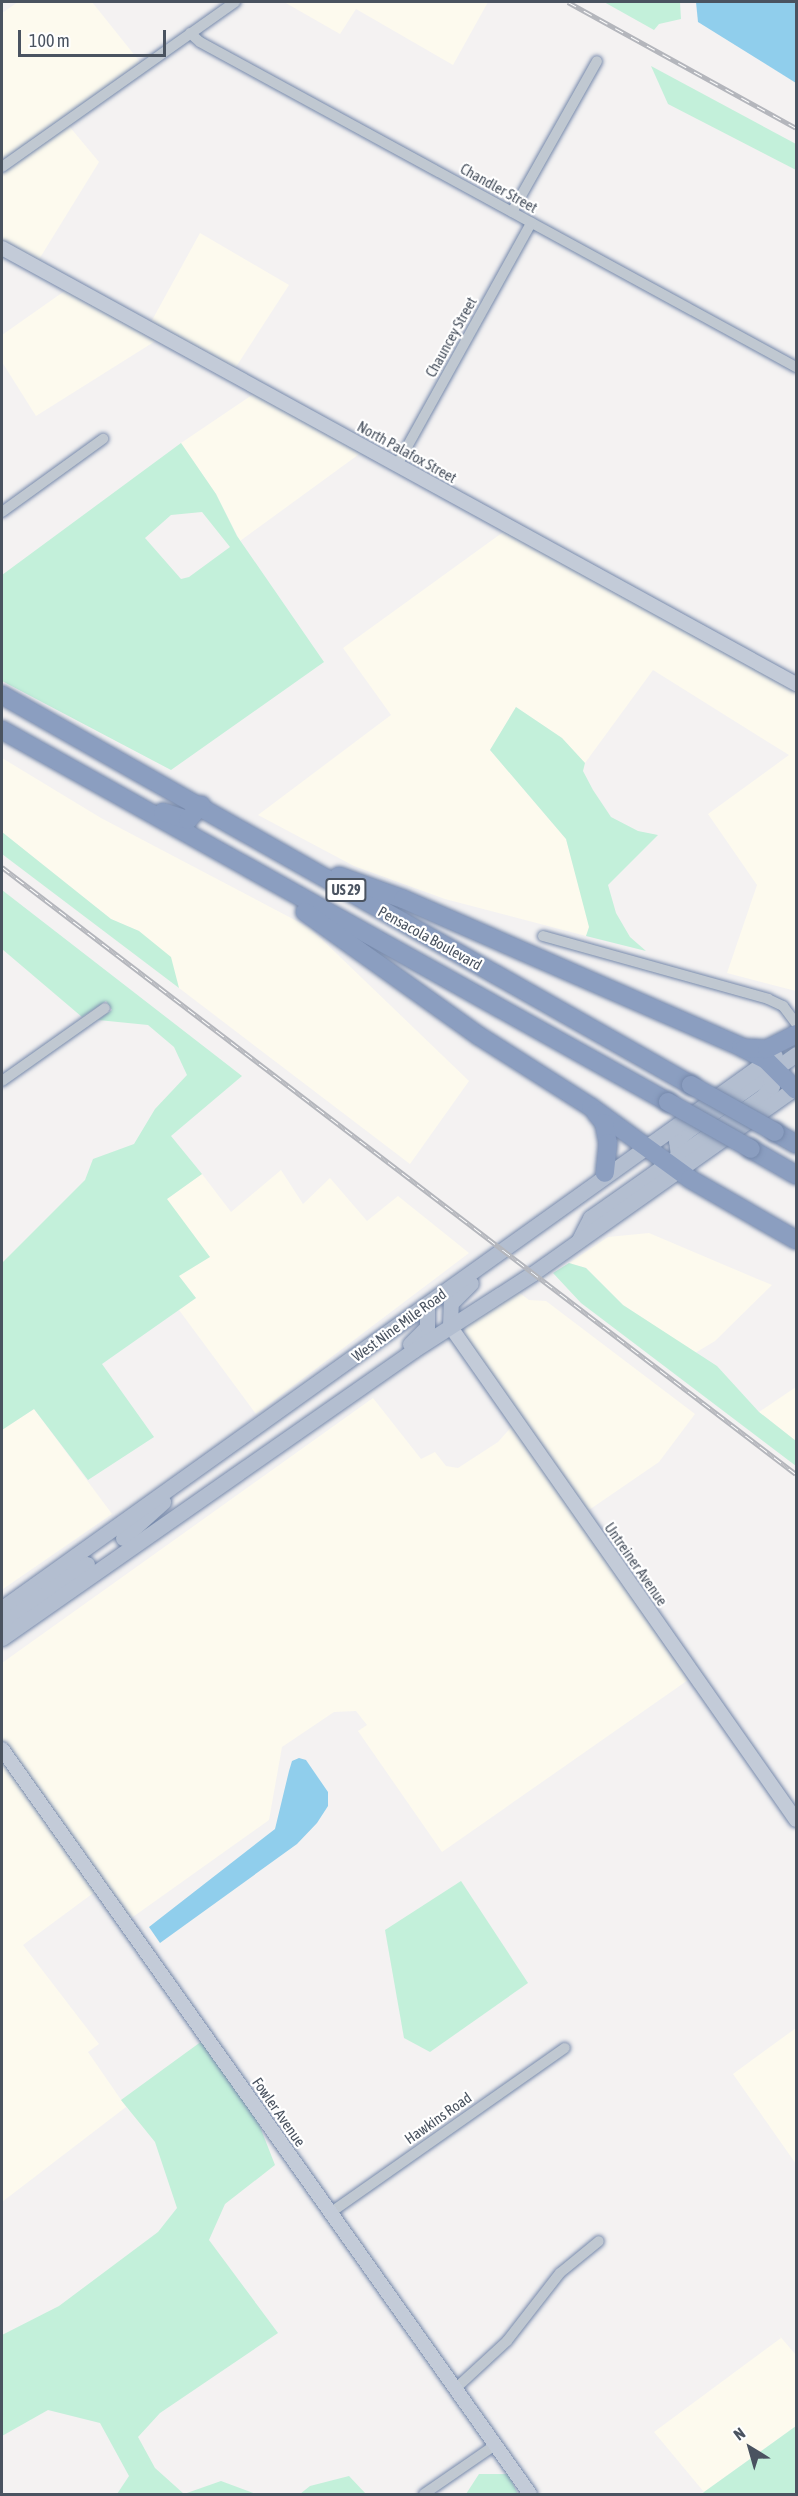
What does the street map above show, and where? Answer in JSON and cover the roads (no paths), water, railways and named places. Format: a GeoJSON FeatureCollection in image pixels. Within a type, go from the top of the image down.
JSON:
{"type":"FeatureCollection","features":[{"type":"Feature","properties":{"kind":"highway","name":"Pensacola Boulevard"},"geometry":{"type":"LineString","coordinates":[[2,694],[796,1144]]}},
{"type":"Feature","properties":{"kind":"highway","name":"Pensacola Boulevard"},"geometry":{"type":"LineString","coordinates":[[2,730],[269,883],[668,1102],[796,1175]]}},
{"type":"Feature","properties":{"kind":"highway"},"geometry":{"type":"LineString","coordinates":[[82,776],[117,784],[179,819],[195,815],[201,805]]}},
{"type":"Feature","properties":{"kind":"highway"},"geometry":{"type":"LineString","coordinates":[[299,861],[403,899],[741,1047],[796,1089]]}},
{"type":"Feature","properties":{"kind":"highway"},"geometry":{"type":"LineString","coordinates":[[269,883],[328,930],[469,1030],[796,1240]]}},
{"type":"Feature","properties":{"kind":"highway"},"geometry":{"type":"LineString","coordinates":[[741,1047],[767,1049],[796,1034]]}},
{"type":"Feature","properties":{"kind":"highway"},"geometry":{"type":"LineString","coordinates":[[591,1107],[604,1123],[609,1152],[605,1173]]}},
{"type":"Feature","properties":{"kind":"main road","name":"West Nine Mile Road"},"geometry":{"type":"LineString","coordinates":[[2,1608],[494,1256],[605,1173],[770,1067],[796,1040]]}},
{"type":"Feature","properties":{"kind":"main road"},"geometry":{"type":"LineString","coordinates":[[676,1163],[763,1096],[772,1086],[770,1067],[796,1054]]}},
{"type":"Feature","properties":{"kind":"main road"},"geometry":{"type":"LineString","coordinates":[[676,1163],[796,1089]]}},
{"type":"Feature","properties":{"kind":"main road","name":"West Nine Mile Road"},"geometry":{"type":"LineString","coordinates":[[2,1638],[342,1399],[578,1242],[590,1218],[676,1163]]}},
{"type":"Feature","properties":{"kind":"main road"},"geometry":{"type":"LineString","coordinates":[[450,1326],[452,1303],[487,1270],[494,1256]]}},
{"type":"Feature","properties":{"kind":"main road"},"geometry":{"type":"LineString","coordinates":[[342,1399],[349,1384],[423,1334],[429,1318],[427,1304]]}},
{"type":"Feature","properties":{"kind":"main road"},"geometry":{"type":"LineString","coordinates":[[2,1624],[139,1527],[188,1476]]}},
{"type":"Feature","properties":{"kind":"street"},"geometry":{"type":"LineString","coordinates":[[2,167],[235,2]]}},
{"type":"Feature","properties":{"kind":"street","name":"Chandler Street"},"geometry":{"type":"LineString","coordinates":[[190,33],[531,223],[796,367]]}},
{"type":"Feature","properties":{"kind":"street"},"geometry":{"type":"LineString","coordinates":[[512,212],[597,61]]}},
{"type":"Feature","properties":{"kind":"street","name":"Chauncey Street"},"geometry":{"type":"LineString","coordinates":[[397,465],[531,223]]}},
{"type":"Feature","properties":{"kind":"street","name":"North Palafox Street"},"geometry":{"type":"LineString","coordinates":[[2,248],[796,684]]}},
{"type":"Feature","properties":{"kind":"street"},"geometry":{"type":"LineString","coordinates":[[2,512],[103,439]]}},
{"type":"Feature","properties":{"kind":"street"},"geometry":{"type":"LineString","coordinates":[[543,936],[768,999],[783,1006],[796,1023]]}},
{"type":"Feature","properties":{"kind":"street"},"geometry":{"type":"LineString","coordinates":[[2,1080],[105,1008]]}},
{"type":"Feature","properties":{"kind":"street","name":"Untreiner Avenue"},"geometry":{"type":"LineString","coordinates":[[450,1326],[796,1820]]}},
{"type":"Feature","properties":{"kind":"street","name":"Fowler Avenue"},"geometry":{"type":"LineString","coordinates":[[2,1749],[530,2494]]}},
{"type":"Feature","properties":{"kind":"street","name":"Hawkins Road"},"geometry":{"type":"LineString","coordinates":[[330,2212],[564,2048]]}},
{"type":"Feature","properties":{"kind":"street"},"geometry":{"type":"LineString","coordinates":[[455,2389],[507,2341],[560,2273],[598,2241]]}},
{"type":"Feature","properties":{"kind":"street"},"geometry":{"type":"LineString","coordinates":[[424,2494],[495,2445]]}},
{"type":"Feature","properties":{"kind":"water"},"geometry":{"type":"Polygon","coordinates":[[[696,2],[796,2],[796,83],[698,22],[696,2]]]}},
{"type":"Feature","properties":{"kind":"water"},"geometry":{"type":"Polygon","coordinates":[[[299,1758],[306,1760],[328,1792],[328,1806],[317,1823],[297,1844],[160,1943],[149,1927],[275,1829],[292,1761],[299,1758]]]}},
{"type":"Feature","properties":{"kind":"railway"},"geometry":{"type":"LineString","coordinates":[[568,2],[796,128]]}},
{"type":"Feature","properties":{"kind":"railway"},"geometry":{"type":"LineString","coordinates":[[2,867],[796,1474]]}}]}
